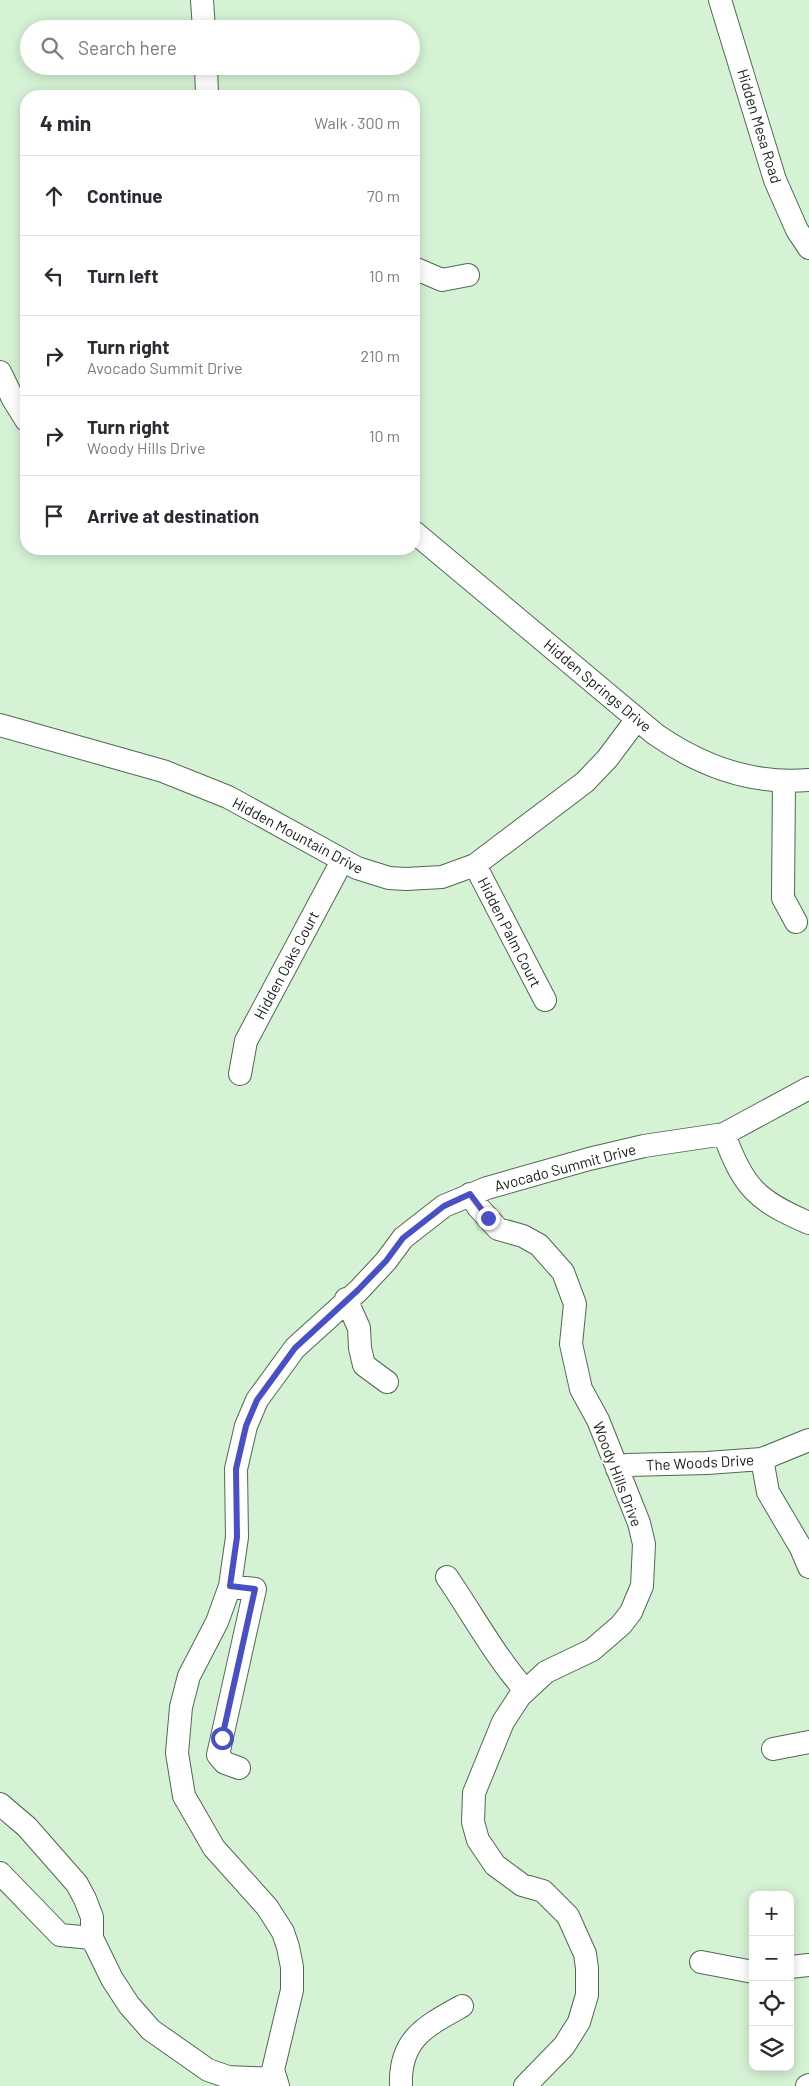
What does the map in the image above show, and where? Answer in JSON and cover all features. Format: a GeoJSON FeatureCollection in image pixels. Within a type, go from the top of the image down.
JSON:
{"type":"FeatureCollection","features":[{"type":"Feature","properties":{"kind":"street"},"geometry":{"type":"LineString","coordinates":[[202,0],[203,20]]}},
{"type":"Feature","properties":{"kind":"street","name":"Hidden Mesa Road"},"geometry":{"type":"LineString","coordinates":[[720,0],[775,180],[797,230],[809,248]]}},
{"type":"Feature","properties":{"kind":"street"},"geometry":{"type":"LineString","coordinates":[[206,75],[207,90]]}},
{"type":"Feature","properties":{"kind":"street"},"geometry":{"type":"LineString","coordinates":[[420,271],[442,280],[468,274]]}},
{"type":"Feature","properties":{"kind":"street"},"geometry":{"type":"LineString","coordinates":[[0,372],[12,399],[20,411]]}},
{"type":"Feature","properties":{"kind":"street","name":"Hidden Springs Drive"},"geometry":{"type":"LineString","coordinates":[[420,537],[675,748],[703,762],[740,775],[784,781],[809,780]]}},
{"type":"Feature","properties":{"kind":"street","name":"Hidden Mountain Drive"},"geometry":{"type":"LineString","coordinates":[[0,724],[170,774],[228,797],[342,861],[373,874],[406,879],[442,876],[475,865],[585,782],[638,719]]}},
{"type":"Feature","properties":{"kind":"street"},"geometry":{"type":"LineString","coordinates":[[784,781],[783,898],[796,922]]}},
{"type":"Feature","properties":{"kind":"street","name":"Hidden Oaks Court"},"geometry":{"type":"LineString","coordinates":[[240,1074],[246,1042],[342,861]]}},
{"type":"Feature","properties":{"kind":"street","name":"Hidden Palm Court"},"geometry":{"type":"LineString","coordinates":[[475,865],[545,1000]]}},
{"type":"Feature","properties":{"kind":"street","name":"Avocado Summit Drive"},"geometry":{"type":"LineString","coordinates":[[277,2082],[273,2070],[292,1990],[292,1968],[288,1946],[283,1932],[267,1907],[214,1848],[184,1796],[177,1753],[181,1707],[189,1676],[217,1622],[230,1586],[237,1537],[236,1469],[246,1426],[257,1400],[295,1348],[346,1299],[358,1290],[403,1238],[444,1206],[470,1194],[589,1159],[644,1146],[724,1134],[809,1088]]}},
{"type":"Feature","properties":{"kind":"street"},"geometry":{"type":"LineString","coordinates":[[724,1134],[735,1166],[759,1196],[779,1210],[809,1223]]}},
{"type":"Feature","properties":{"kind":"street","name":"Woody Hills Drive"},"geometry":{"type":"LineString","coordinates":[[470,1194],[478,1207],[498,1229],[523,1236],[539,1245],[563,1272],[574,1304],[572,1344],[581,1389],[598,1420],[639,1523],[644,1544],[642,1586],[631,1612],[621,1625],[592,1650],[546,1672],[526,1690],[503,1722],[474,1793],[473,1822],[478,1840],[495,1865],[522,1886],[543,1891],[568,1916],[584,1954],[588,1981],[584,2009],[572,2035],[525,2086]]}},
{"type":"Feature","properties":{"kind":"street"},"geometry":{"type":"LineString","coordinates":[[346,1299],[359,1328],[360,1348],[364,1365],[387,1382]]}},
{"type":"Feature","properties":{"kind":"street","name":"The Woods Drive"},"geometry":{"type":"LineString","coordinates":[[617,1469],[627,1465],[707,1463],[762,1459],[809,1440]]}},
{"type":"Feature","properties":{"kind":"street"},"geometry":{"type":"LineString","coordinates":[[762,1459],[768,1492],[801,1548],[809,1567]]}},
{"type":"Feature","properties":{"kind":"street"},"geometry":{"type":"LineString","coordinates":[[446,1577],[482,1628],[503,1666],[526,1690]]}},
{"type":"Feature","properties":{"kind":"street"},"geometry":{"type":"LineString","coordinates":[[230,1586],[255,1589],[218,1755],[225,1763],[239,1768]]}},
{"type":"Feature","properties":{"kind":"street"},"geometry":{"type":"LineString","coordinates":[[773,1749],[809,1742]]}},
{"type":"Feature","properties":{"kind":"street"},"geometry":{"type":"LineString","coordinates":[[0,1804],[27,1827],[77,1884],[92,1917],[92,1938],[112,1979],[129,2005],[151,2030],[214,2072],[228,2077],[277,2082]]}},
{"type":"Feature","properties":{"kind":"street"},"geometry":{"type":"LineString","coordinates":[[0,1873],[60,1935],[92,1938]]}},
{"type":"Feature","properties":{"kind":"street"},"geometry":{"type":"LineString","coordinates":[[701,1962],[749,1971]]}},
{"type":"Feature","properties":{"kind":"street"},"geometry":{"type":"LineString","coordinates":[[794,1967],[809,1965]]}},
{"type":"Feature","properties":{"kind":"street"},"geometry":{"type":"LineString","coordinates":[[401,2086],[402,2062],[407,2047],[432,2023],[462,2006]]}},
{"type":"Feature","properties":{"kind":"route"},"geometry":{"type":"LineString","coordinates":[[222,1738],[255,1589],[230,1586],[237,1537],[236,1469],[246,1426],[257,1400],[295,1348],[346,1299],[358,1290],[386,1261],[403,1238],[444,1206],[470,1194],[488,1218]]}}]}
